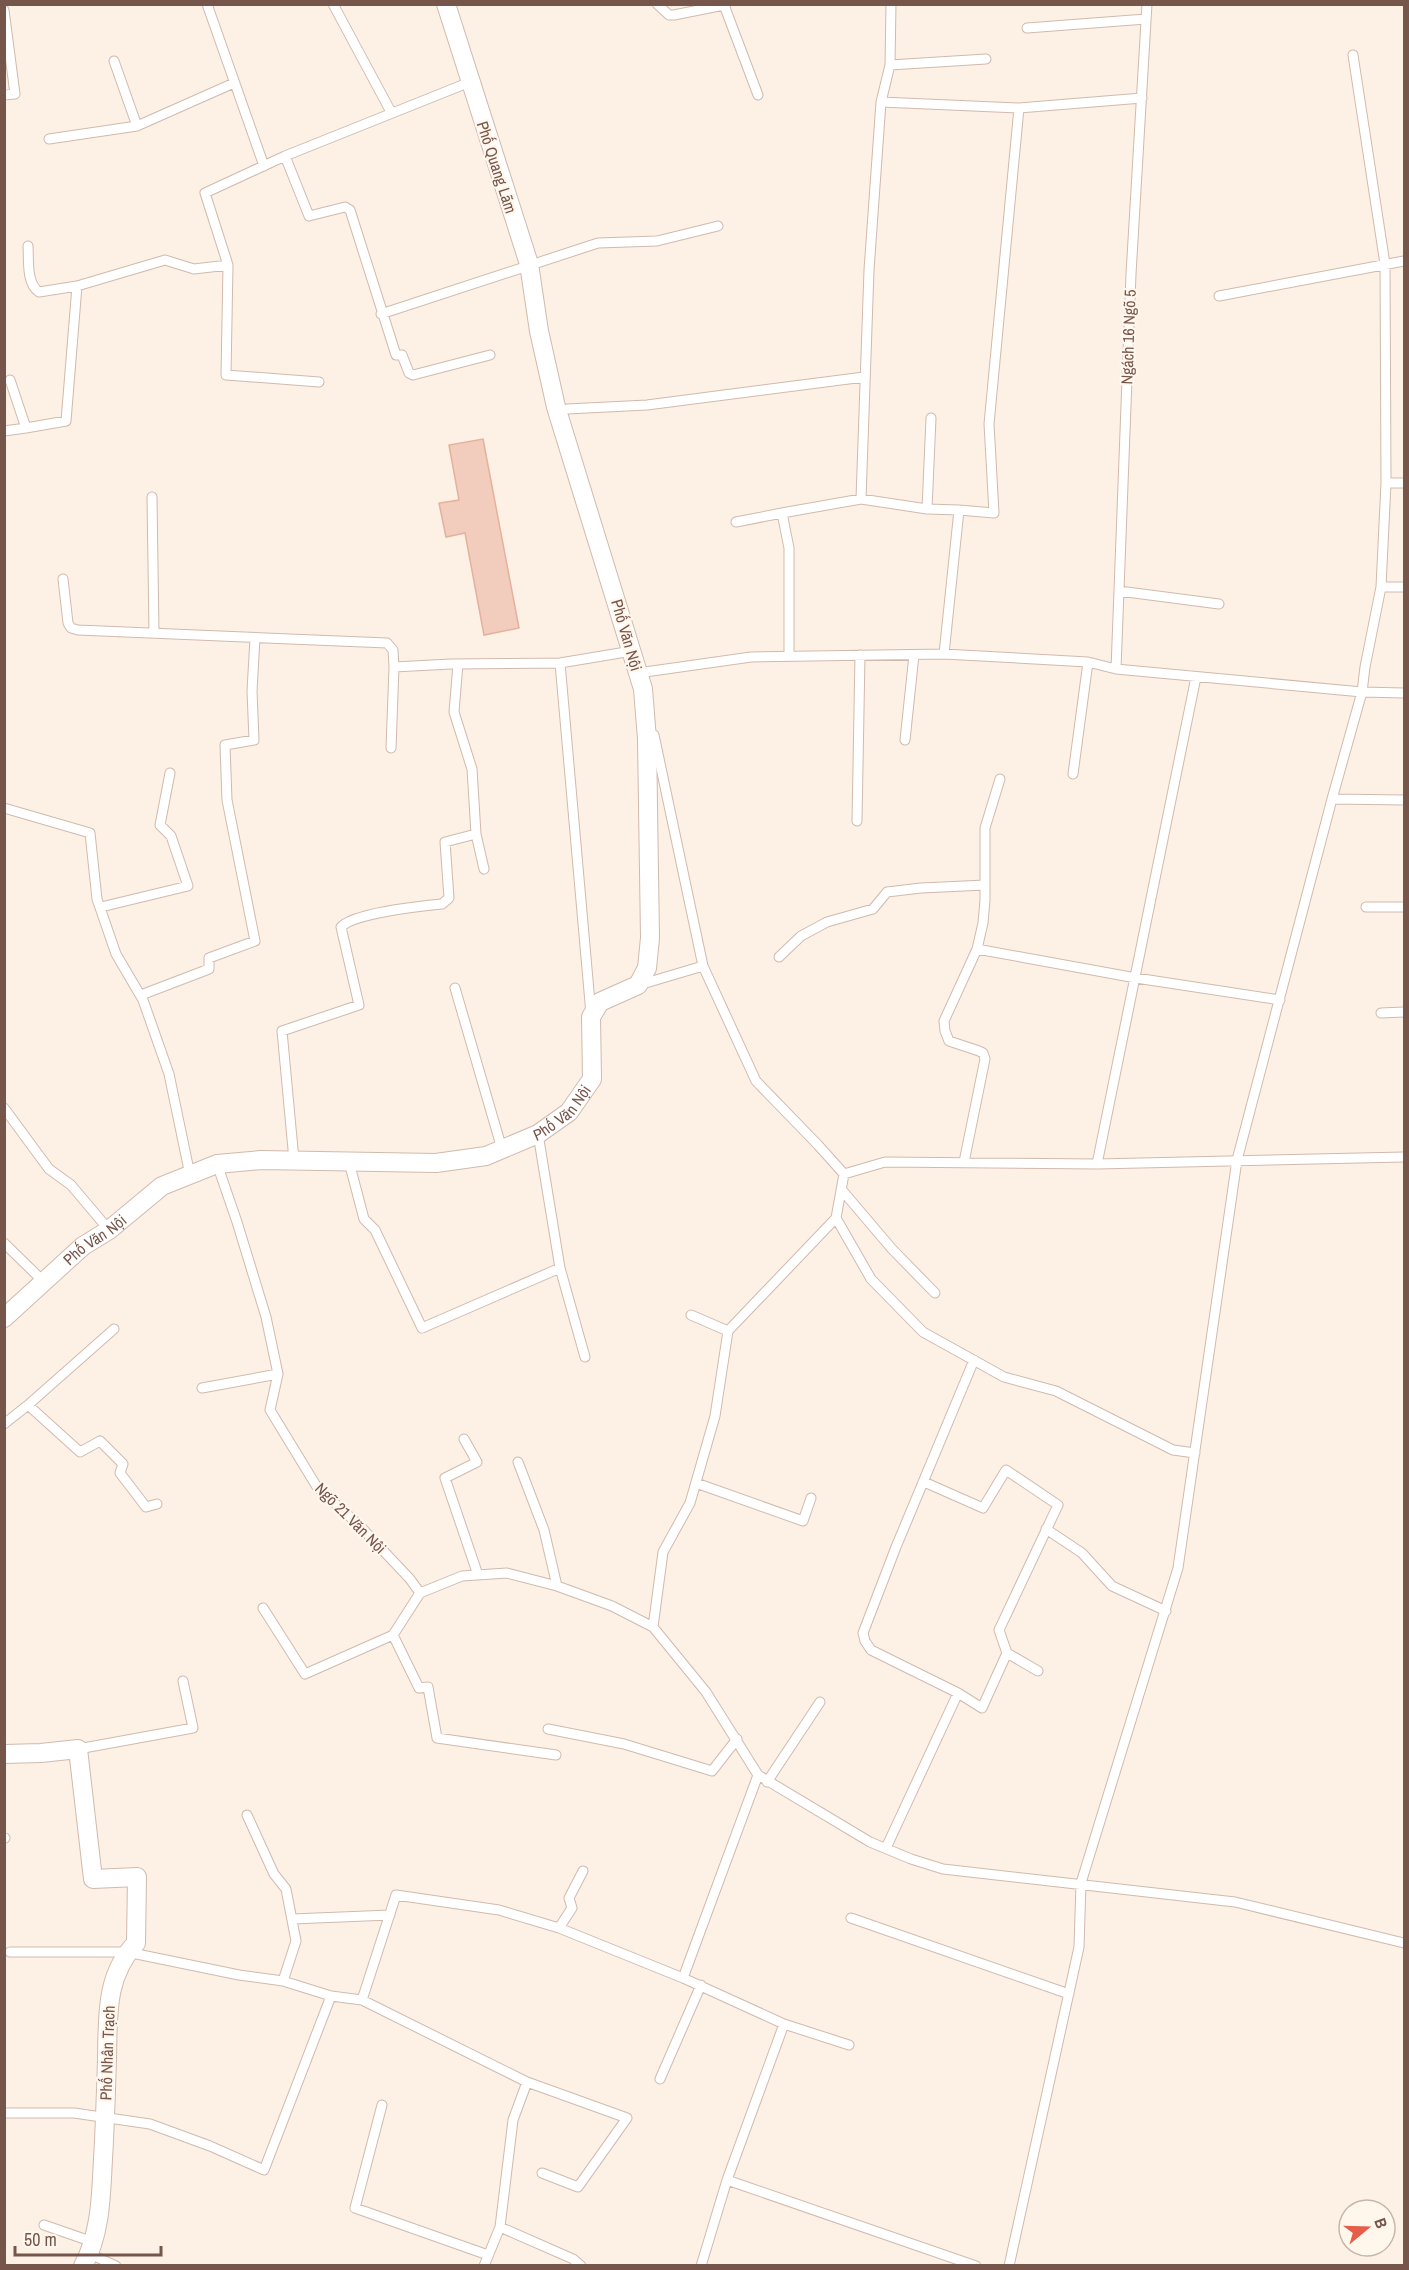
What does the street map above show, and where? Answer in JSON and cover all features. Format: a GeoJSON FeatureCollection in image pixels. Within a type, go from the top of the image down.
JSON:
{"type":"FeatureCollection","features":[{"type":"Feature","properties":{"kind":"street","name":"Phố Quang Lãm"},"geometry":{"type":"LineString","coordinates":[[446,4],[529,264],[539,331]]}},
{"type":"Feature","properties":{"kind":"street","name":"Phố Văn Nội"},"geometry":{"type":"LineString","coordinates":[[539,331],[556,407],[641,681],[647,739],[650,938],[646,968],[638,985]]}},
{"type":"Feature","properties":{"kind":"street"},"geometry":{"type":"LineString","coordinates":[[591,1017],[600,1002],[638,985]]}},
{"type":"Feature","properties":{"kind":"street","name":"Phố Văn Nội"},"geometry":{"type":"LineString","coordinates":[[4,1318],[83,1246],[109,1230],[162,1186],[217,1164],[261,1160],[436,1163],[486,1156],[538,1134],[569,1112],[592,1079],[591,1017]]}},
{"type":"Feature","properties":{"kind":"street"},"geometry":{"type":"LineString","coordinates":[[4,1754],[78,1749]]}},
{"type":"Feature","properties":{"kind":"street","name":"Phố Nhân Trạch"},"geometry":{"type":"LineString","coordinates":[[78,1749],[93,1879],[137,1877],[136,1942],[127,1952],[108,2000],[100,2212],[89,2254]]}},
{"type":"Feature","properties":{"kind":"lane"},"geometry":{"type":"LineString","coordinates":[[207,4],[264,166]]}},
{"type":"Feature","properties":{"kind":"lane"},"geometry":{"type":"LineString","coordinates":[[333,4],[391,112]]}},
{"type":"Feature","properties":{"kind":"lane"},"geometry":{"type":"LineString","coordinates":[[657,4],[669,15],[725,5],[758,95]]}},
{"type":"Feature","properties":{"kind":"lane"},"geometry":{"type":"LineString","coordinates":[[861,499],[864,377],[881,102],[890,65],[891,4]]}},
{"type":"Feature","properties":{"kind":"lane","name":"Ngách 16 Ngõ 5"},"geometry":{"type":"LineString","coordinates":[[1116,669],[1131,274],[1147,4]]}},
{"type":"Feature","properties":{"kind":"lane"},"geometry":{"type":"LineString","coordinates":[[4,10],[15,94],[4,95]]}},
{"type":"Feature","properties":{"kind":"lane"},"geometry":{"type":"LineString","coordinates":[[1027,28],[1146,20]]}},
{"type":"Feature","properties":{"kind":"lane"},"geometry":{"type":"LineString","coordinates":[[1009,2265],[1079,1947],[1081,1883],[1178,1568],[1237,1160],[1362,692],[1381,587],[1386,483],[1385,264],[1353,55]]}},
{"type":"Feature","properties":{"kind":"lane"},"geometry":{"type":"LineString","coordinates":[[890,65],[986,59]]}},
{"type":"Feature","properties":{"kind":"lane"},"geometry":{"type":"LineString","coordinates":[[114,61],[137,126]]}},
{"type":"Feature","properties":{"kind":"lane"},"geometry":{"type":"LineString","coordinates":[[319,382],[226,375],[228,265],[204,193],[285,156],[470,82]]}},
{"type":"Feature","properties":{"kind":"lane"},"geometry":{"type":"LineString","coordinates":[[48,139],[137,126],[234,83]]}},
{"type":"Feature","properties":{"kind":"lane"},"geometry":{"type":"LineString","coordinates":[[881,102],[1019,108],[1142,98]]}},
{"type":"Feature","properties":{"kind":"lane"},"geometry":{"type":"LineString","coordinates":[[736,522],[861,499],[927,509],[994,513],[989,424],[1019,108]]}},
{"type":"Feature","properties":{"kind":"lane"},"geometry":{"type":"LineString","coordinates":[[285,156],[309,216],[345,207],[350,210],[381,314],[396,355],[402,355],[411,374],[490,355]]}},
{"type":"Feature","properties":{"kind":"lane"},"geometry":{"type":"LineString","coordinates":[[381,314],[598,243],[657,242],[718,226]]}},
{"type":"Feature","properties":{"kind":"lane"},"geometry":{"type":"LineString","coordinates":[[28,246],[30,278],[35,290],[39,292],[77,286],[165,260],[194,269],[228,265]]}},
{"type":"Feature","properties":{"kind":"lane"},"geometry":{"type":"LineString","coordinates":[[1219,296],[1404,261]]}},
{"type":"Feature","properties":{"kind":"lane"},"geometry":{"type":"LineString","coordinates":[[4,431],[66,421],[77,286]]}},
{"type":"Feature","properties":{"kind":"lane"},"geometry":{"type":"LineString","coordinates":[[567,409],[647,405],[864,377]]}},
{"type":"Feature","properties":{"kind":"lane"},"geometry":{"type":"LineString","coordinates":[[10,380],[26,428]]}},
{"type":"Feature","properties":{"kind":"lane"},"geometry":{"type":"LineString","coordinates":[[927,509],[931,418]]}},
{"type":"Feature","properties":{"kind":"lane"},"geometry":{"type":"LineString","coordinates":[[1386,483],[1404,483]]}},
{"type":"Feature","properties":{"kind":"lane"},"geometry":{"type":"LineString","coordinates":[[152,497],[154,633]]}},
{"type":"Feature","properties":{"kind":"lane"},"geometry":{"type":"LineString","coordinates":[[944,654],[959,510]]}},
{"type":"Feature","properties":{"kind":"lane"},"geometry":{"type":"LineString","coordinates":[[782,513],[789,548],[789,656]]}},
{"type":"Feature","properties":{"kind":"lane"},"geometry":{"type":"LineString","coordinates":[[63,579],[68,623],[71,628],[78,630],[387,643],[393,650],[394,667],[391,748]]}},
{"type":"Feature","properties":{"kind":"lane"},"geometry":{"type":"LineString","coordinates":[[1381,587],[1404,587]]}},
{"type":"Feature","properties":{"kind":"lane"},"geometry":{"type":"LineString","coordinates":[[1119,591],[1219,604]]}},
{"type":"Feature","properties":{"kind":"lane"},"geometry":{"type":"LineString","coordinates":[[141,995],[209,969],[209,958],[255,941],[227,800],[225,745],[254,740],[252,691],[255,638]]}},
{"type":"Feature","properties":{"kind":"lane"},"geometry":{"type":"LineString","coordinates":[[394,667],[560,663],[632,651]]}},
{"type":"Feature","properties":{"kind":"lane"},"geometry":{"type":"LineString","coordinates":[[844,1174],[756,1081],[703,966],[641,681],[751,657],[944,654],[1088,662],[1116,669],[1196,677],[1362,692],[1404,693]]}},
{"type":"Feature","properties":{"kind":"lane"},"geometry":{"type":"LineString","coordinates":[[856,821],[860,655]]}},
{"type":"Feature","properties":{"kind":"lane"},"geometry":{"type":"LineString","coordinates":[[905,740],[914,655]]}},
{"type":"Feature","properties":{"kind":"lane"},"geometry":{"type":"LineString","coordinates":[[1073,774],[1088,662]]}},
{"type":"Feature","properties":{"kind":"lane"},"geometry":{"type":"LineString","coordinates":[[560,663],[591,1017]]}},
{"type":"Feature","properties":{"kind":"lane"},"geometry":{"type":"LineString","coordinates":[[458,664],[454,712],[472,769],[476,834],[484,870]]}},
{"type":"Feature","properties":{"kind":"lane"},"geometry":{"type":"LineString","coordinates":[[1097,1164],[1196,677]]}},
{"type":"Feature","properties":{"kind":"lane"},"geometry":{"type":"LineString","coordinates":[[101,907],[188,886],[171,836],[160,825],[170,774]]}},
{"type":"Feature","properties":{"kind":"lane"},"geometry":{"type":"LineString","coordinates":[[964,1162],[985,1059],[983,1053],[979,1051],[949,1041],[944,1021],[977,949],[983,923],[985,828],[1000,779]]}},
{"type":"Feature","properties":{"kind":"lane"},"geometry":{"type":"LineString","coordinates":[[1332,799],[1404,800]]}},
{"type":"Feature","properties":{"kind":"lane"},"geometry":{"type":"LineString","coordinates":[[4,808],[90,833],[98,899],[116,954],[141,995],[169,1074],[190,1175]]}},
{"type":"Feature","properties":{"kind":"lane"},"geometry":{"type":"LineString","coordinates":[[294,1160],[282,1030],[359,1005],[341,927],[345,922],[374,914],[442,904],[449,898],[445,842],[476,834]]}},
{"type":"Feature","properties":{"kind":"lane"},"geometry":{"type":"LineString","coordinates":[[779,957],[801,936],[826,922],[873,909],[887,892],[985,885]]}},
{"type":"Feature","properties":{"kind":"lane"},"geometry":{"type":"LineString","coordinates":[[1366,907],[1404,907]]}},
{"type":"Feature","properties":{"kind":"lane"},"geometry":{"type":"LineString","coordinates":[[977,949],[1136,978],[1280,1000]]}},
{"type":"Feature","properties":{"kind":"lane"},"geometry":{"type":"LineString","coordinates":[[638,985],[703,966]]}},
{"type":"Feature","properties":{"kind":"lane"},"geometry":{"type":"LineString","coordinates":[[455,988],[502,1149]]}},
{"type":"Feature","properties":{"kind":"lane"},"geometry":{"type":"LineString","coordinates":[[1381,1013],[1404,1012]]}},
{"type":"Feature","properties":{"kind":"lane"},"geometry":{"type":"LineString","coordinates":[[4,1108],[49,1169],[70,1185],[109,1230]]}},
{"type":"Feature","properties":{"kind":"lane"},"geometry":{"type":"LineString","coordinates":[[538,1134],[560,1268],[585,1357]]}},
{"type":"Feature","properties":{"kind":"lane"},"geometry":{"type":"LineString","coordinates":[[844,1174],[885,1162],[1097,1164],[1404,1157]]}},
{"type":"Feature","properties":{"kind":"lane"},"geometry":{"type":"LineString","coordinates":[[349,1162],[364,1219],[375,1230],[422,1328],[560,1268]]}},
{"type":"Feature","properties":{"kind":"lane","name":"Ngõ 21 Văn Nội"},"geometry":{"type":"LineString","coordinates":[[217,1164],[266,1317],[278,1374],[270,1410],[317,1487],[359,1525],[410,1579],[420,1593]]}},
{"type":"Feature","properties":{"kind":"lane"},"geometry":{"type":"LineString","coordinates":[[653,1627],[663,1552],[690,1503],[696,1483],[715,1416],[728,1331],[836,1218],[844,1174]]}},
{"type":"Feature","properties":{"kind":"lane"},"geometry":{"type":"LineString","coordinates":[[841,1189],[892,1249],[935,1293]]}},
{"type":"Feature","properties":{"kind":"lane"},"geometry":{"type":"LineString","coordinates":[[836,1218],[872,1279],[923,1332],[1004,1377],[1056,1391],[1173,1450],[1195,1453]]}},
{"type":"Feature","properties":{"kind":"lane"},"geometry":{"type":"LineString","coordinates":[[4,1243],[44,1282]]}},
{"type":"Feature","properties":{"kind":"lane"},"geometry":{"type":"LineString","coordinates":[[691,1315],[728,1331]]}},
{"type":"Feature","properties":{"kind":"lane"},"geometry":{"type":"LineString","coordinates":[[4,1425],[114,1329]]}},
{"type":"Feature","properties":{"kind":"lane"},"geometry":{"type":"LineString","coordinates":[[974,1360],[896,1547],[863,1633],[871,1650],[982,1707],[1007,1653]]}},
{"type":"Feature","properties":{"kind":"lane"},"geometry":{"type":"LineString","coordinates":[[202,1388],[278,1374]]}},
{"type":"Feature","properties":{"kind":"lane"},"geometry":{"type":"LineString","coordinates":[[28,1405],[80,1452],[100,1441],[123,1464],[120,1473],[146,1507],[157,1504]]}},
{"type":"Feature","properties":{"kind":"lane"},"geometry":{"type":"LineString","coordinates":[[464,1439],[477,1462],[446,1478],[478,1575]]}},
{"type":"Feature","properties":{"kind":"lane"},"geometry":{"type":"LineString","coordinates":[[518,1462],[544,1530],[558,1586]]}},
{"type":"Feature","properties":{"kind":"lane"},"geometry":{"type":"LineString","coordinates":[[924,1482],[983,1508],[1006,1470],[1058,1505],[999,1630],[1007,1653],[1038,1671]]}},
{"type":"Feature","properties":{"kind":"lane"},"geometry":{"type":"LineString","coordinates":[[696,1483],[803,1521],[811,1498]]}},
{"type":"Feature","properties":{"kind":"lane"},"geometry":{"type":"LineString","coordinates":[[1046,1529],[1082,1553],[1112,1586],[1166,1611]]}},
{"type":"Feature","properties":{"kind":"lane"},"geometry":{"type":"LineString","coordinates":[[263,1608],[305,1674],[393,1635],[420,1593],[462,1576],[507,1573],[558,1586],[612,1606],[653,1627],[706,1692],[758,1775],[870,1842],[911,1859],[944,1869],[1235,1902],[1404,1942]]}},
{"type":"Feature","properties":{"kind":"lane"},"geometry":{"type":"LineString","coordinates":[[393,1635],[419,1688],[428,1687],[437,1738],[556,1755]]}},
{"type":"Feature","properties":{"kind":"lane"},"geometry":{"type":"LineString","coordinates":[[78,1749],[193,1728],[183,1681]]}},
{"type":"Feature","properties":{"kind":"lane"},"geometry":{"type":"LineString","coordinates":[[886,1848],[958,1693]]}},
{"type":"Feature","properties":{"kind":"lane"},"geometry":{"type":"LineString","coordinates":[[767,1782],[820,1702]]}},
{"type":"Feature","properties":{"kind":"lane"},"geometry":{"type":"LineString","coordinates":[[549,1729],[624,1744],[712,1771],[737,1739]]}},
{"type":"Feature","properties":{"kind":"lane"},"geometry":{"type":"LineString","coordinates":[[683,1978],[758,1775]]}},
{"type":"Feature","properties":{"kind":"lane"},"geometry":{"type":"LineString","coordinates":[[247,1815],[274,1874],[286,1889],[296,1941],[283,1981]]}},
{"type":"Feature","properties":{"kind":"lane"},"geometry":{"type":"LineString","coordinates":[[559,1928],[572,1908],[569,1898],[583,1871]]}},
{"type":"Feature","properties":{"kind":"lane"},"geometry":{"type":"LineString","coordinates":[[362,2000],[396,1895],[499,1910],[559,1928],[701,1985],[784,2024],[849,2045]]}},
{"type":"Feature","properties":{"kind":"lane"},"geometry":{"type":"LineString","coordinates":[[292,1919],[390,1915]]}},
{"type":"Feature","properties":{"kind":"lane"},"geometry":{"type":"LineString","coordinates":[[852,1918],[1069,1994]]}},
{"type":"Feature","properties":{"kind":"lane"},"geometry":{"type":"LineString","coordinates":[[10,1952],[127,1952],[239,1976],[283,1981],[331,1996],[362,2000],[527,2082],[627,2118],[578,2187],[542,2173]]}},
{"type":"Feature","properties":{"kind":"lane"},"geometry":{"type":"LineString","coordinates":[[660,2079],[701,1985]]}},
{"type":"Feature","properties":{"kind":"lane"},"geometry":{"type":"LineString","coordinates":[[4,2114],[74,2113],[150,2124],[210,2146],[264,2170],[331,1996]]}},
{"type":"Feature","properties":{"kind":"lane"},"geometry":{"type":"LineString","coordinates":[[701,2265],[727,2180],[784,2024]]}},
{"type":"Feature","properties":{"kind":"lane"},"geometry":{"type":"LineString","coordinates":[[484,2265],[500,2227],[513,2120],[527,2082]]}},
{"type":"Feature","properties":{"kind":"lane"},"geometry":{"type":"LineString","coordinates":[[382,2105],[355,2208],[488,2255]]}},
{"type":"Feature","properties":{"kind":"lane"},"geometry":{"type":"LineString","coordinates":[[727,2180],[976,2265]]}},
{"type":"Feature","properties":{"kind":"lane"},"geometry":{"type":"LineString","coordinates":[[44,2225],[89,2254],[116,2265]]}},
{"type":"Feature","properties":{"kind":"lane"},"geometry":{"type":"LineString","coordinates":[[500,2227],[573,2259],[581,2265]]}},
{"type":"Feature","properties":{"kind":"building"},"geometry":{"type":"Polygon","coordinates":[[[483,439],[519,628],[484,635],[465,533],[446,537],[439,503],[459,500],[449,445],[483,439]]]}}]}
